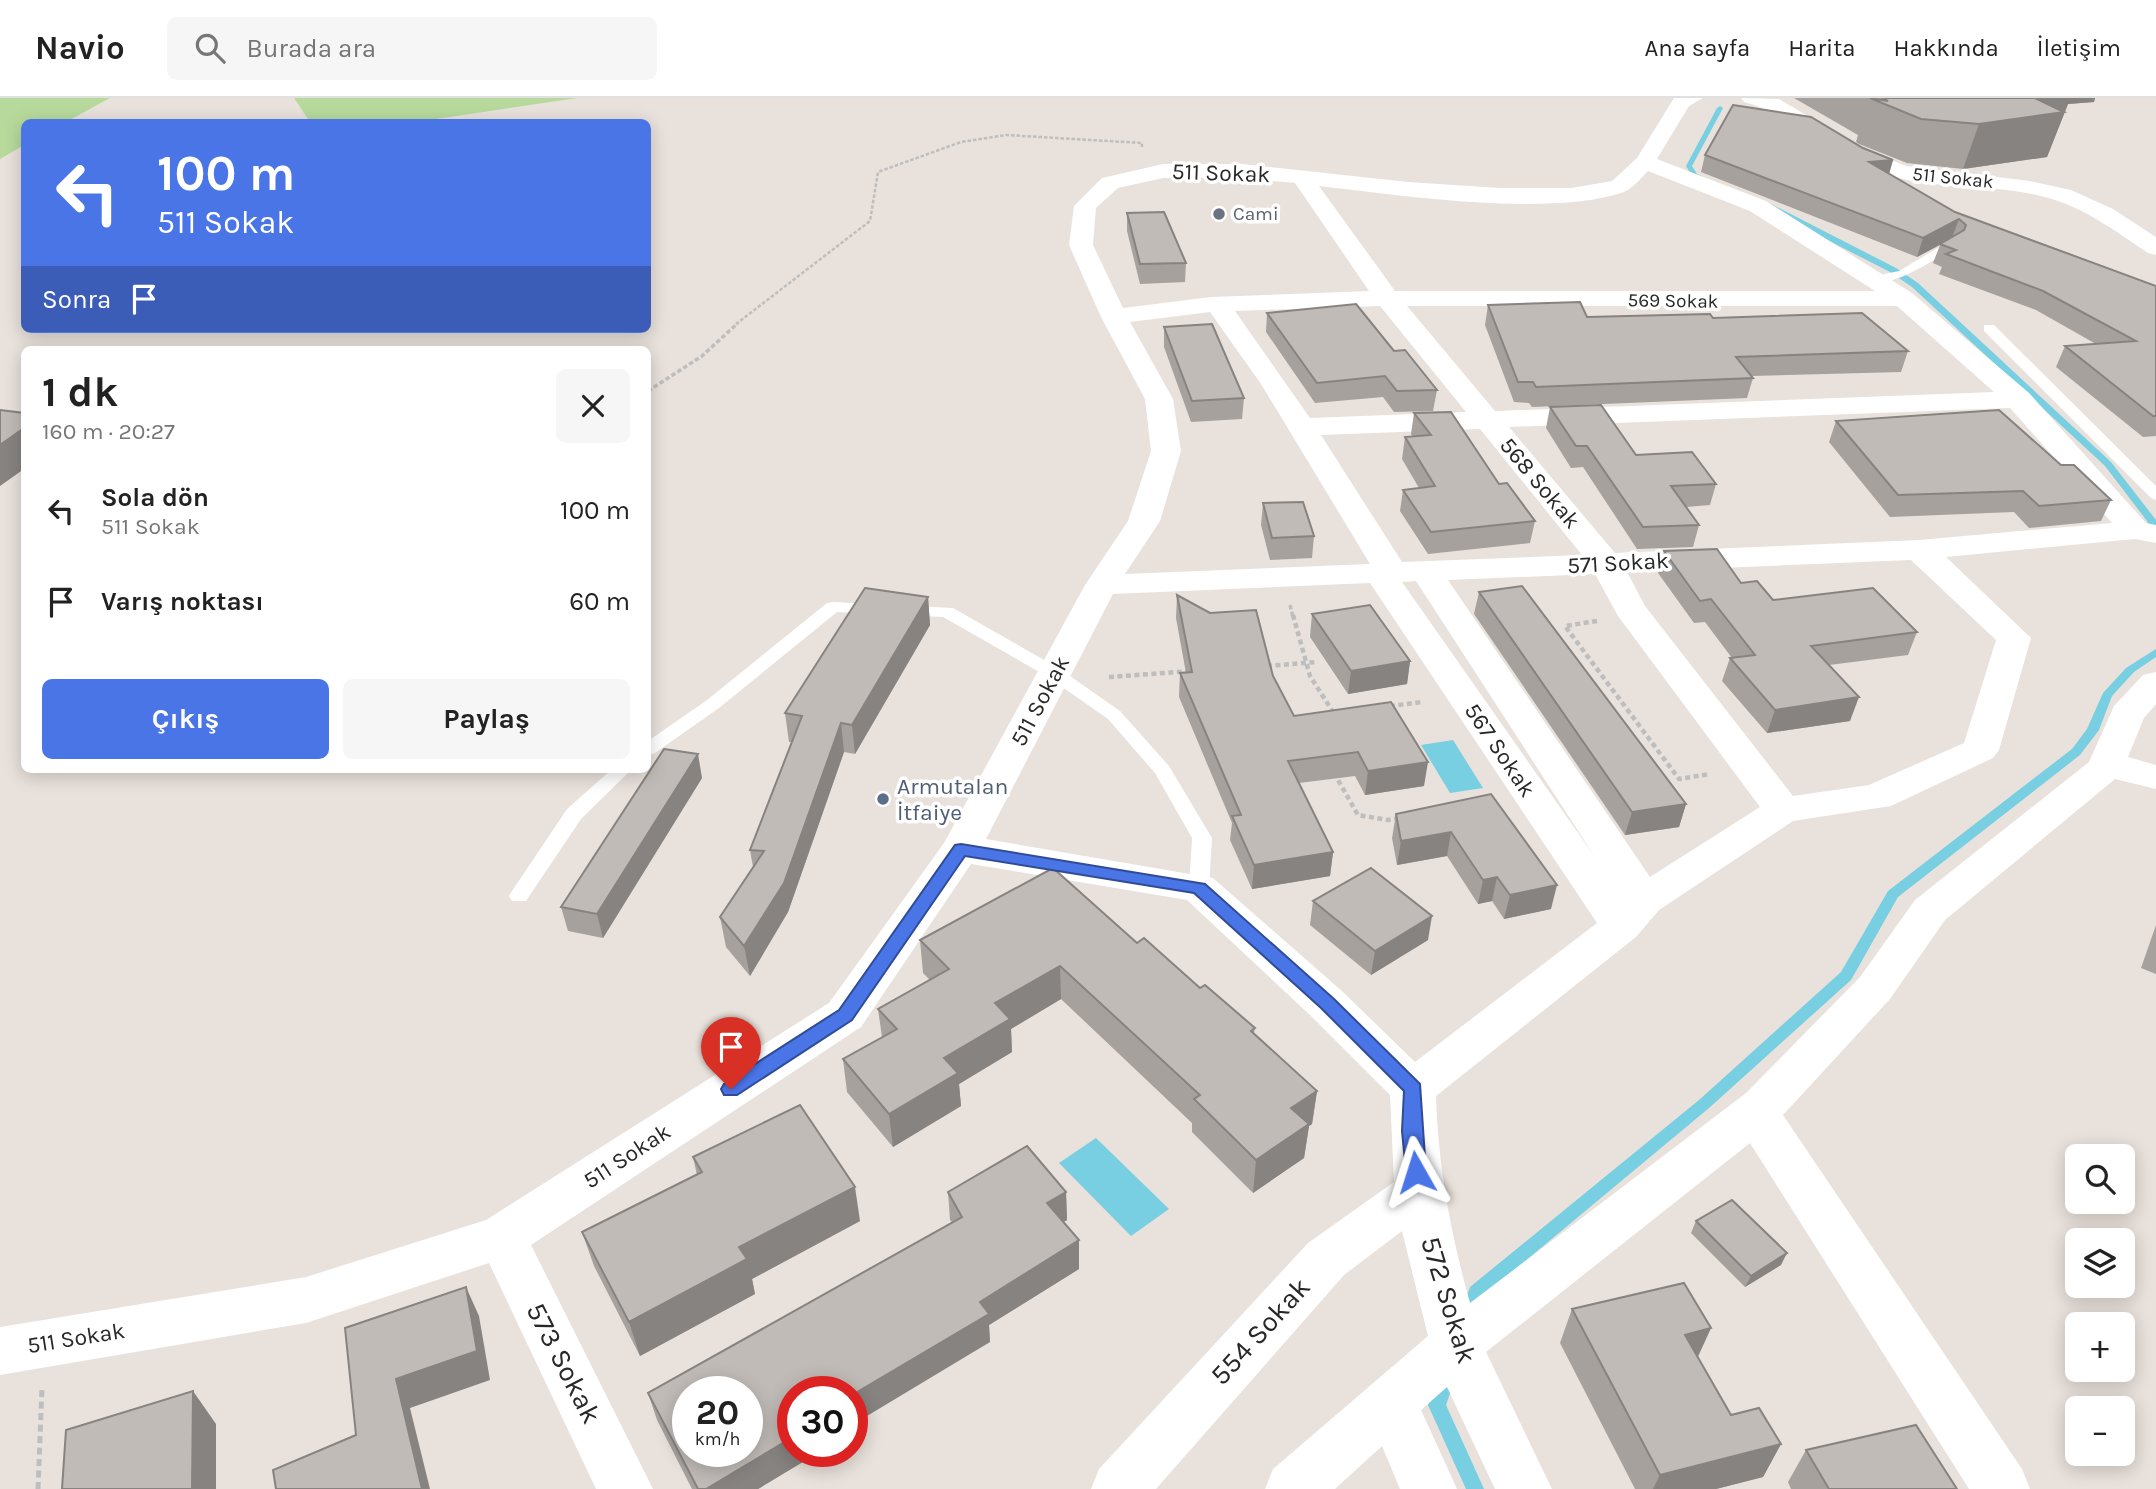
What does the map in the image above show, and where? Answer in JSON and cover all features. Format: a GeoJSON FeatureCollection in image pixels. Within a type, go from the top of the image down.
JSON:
{"type":"FeatureCollection","features":[{"type":"Feature","properties":{"kind":"street","name":"511 Sokak"},"geometry":{"type":"LineString","coordinates":[[0,1351],[306,1300],[502,1237],[845,1015],[961,849],[1068,683],[1101,585],[1144,521],[1166,451],[1159,399],[1114,317],[1081,245],[1085,206],[1110,183],[1163,171],[1242,171],[1435,191],[1571,195],[1619,186],[1646,162],[1681,102],[1693,98]]}},
{"type":"Feature","properties":{"kind":"street","name":"511 Sokak"},"geometry":{"type":"LineString","coordinates":[[1756,99],[1772,103],[1897,171],[1932,178],[2003,183],[2050,191],[2089,205],[2156,248]]}},
{"type":"Feature","properties":{"kind":"street"},"geometry":{"type":"LineString","coordinates":[[1646,162],[1758,206],[1892,281],[2019,399],[2144,532]]}},
{"type":"Feature","properties":{"kind":"street","name":"568 Sokak"},"geometry":{"type":"LineString","coordinates":[[1302,178],[1387,298],[1606,563],[1636,616],[1783,810]]}},
{"type":"Feature","properties":{"kind":"street","name":"569 Sokak"},"geometry":{"type":"LineString","coordinates":[[1114,317],[1171,307],[1387,298],[1754,302],[1892,281]]}},
{"type":"Feature","properties":{"kind":"street","name":"567 Sokak"},"geometry":{"type":"LineString","coordinates":[[1218,305],[1632,913]]}},
{"type":"Feature","properties":{"kind":"street"},"geometry":{"type":"LineString","coordinates":[[1302,427],[2019,399]]}},
{"type":"Feature","properties":{"kind":"street","name":"571 Sokak"},"geometry":{"type":"LineString","coordinates":[[1101,585],[1919,550],[2144,532]]}},
{"type":"Feature","properties":{"kind":"street"},"geometry":{"type":"LineString","coordinates":[[961,849],[1199,888],[1327,1004],[1413,1089],[1632,913],[1783,810],[1877,797],[1980,750],[2014,638],[1919,550]]}},
{"type":"Feature","properties":{"kind":"street"},"geometry":{"type":"LineString","coordinates":[[1293,1489],[1457,1344],[1757,1111],[1875,988],[1930,910],[2105,768],[2127,714],[2156,683]]}},
{"type":"Feature","properties":{"kind":"street"},"geometry":{"type":"LineString","coordinates":[[2105,768],[2119,767],[2156,777]]}},
{"type":"Feature","properties":{"kind":"street","name":"572 Sokak"},"geometry":{"type":"LineString","coordinates":[[1413,1089],[1412,1131],[1418,1192],[1457,1344],[1524,1489]]}},
{"type":"Feature","properties":{"kind":"street"},"geometry":{"type":"LineString","coordinates":[[1757,1111],[1776,1147],[2002,1489]]}},
{"type":"Feature","properties":{"kind":"street","name":"554 Sokak"},"geometry":{"type":"LineString","coordinates":[[1119,1489],[1326,1259],[1418,1192]]}},
{"type":"Feature","properties":{"kind":"street","name":"573 Sokak"},"geometry":{"type":"LineString","coordinates":[[502,1237],[625,1489]]}},
{"type":"Feature","properties":{"kind":"street"},"geometry":{"type":"LineString","coordinates":[[1390,1403],[1429,1489]]}},
{"type":"Feature","properties":{"kind":"lane"},"geometry":{"type":"LineString","coordinates":[[1892,281],[1951,244]]}},
{"type":"Feature","properties":{"kind":"lane"},"geometry":{"type":"LineString","coordinates":[[1989,328],[2156,495]]}},
{"type":"Feature","properties":{"kind":"lane"},"geometry":{"type":"LineString","coordinates":[[651,747],[713,704],[833,607],[947,612],[1068,683],[1114,715],[1162,770],[1202,838],[1199,888]]}},
{"type":"Feature","properties":{"kind":"lane"},"geometry":{"type":"LineString","coordinates":[[519,896],[574,814],[619,773]]}},
{"type":"Feature","properties":{"kind":"path"},"geometry":{"type":"LineString","coordinates":[[651,389],[702,356],[748,313],[870,221],[878,172],[961,142],[1006,135],[1142,143],[1145,175]]}},
{"type":"Feature","properties":{"kind":"path"},"geometry":{"type":"LineString","coordinates":[[1282,578],[1306,664],[1320,699],[1334,713]]}},
{"type":"Feature","properties":{"kind":"path"},"geometry":{"type":"LineString","coordinates":[[1636,616],[1565,626],[1679,779],[1751,768]]}},
{"type":"Feature","properties":{"kind":"path"},"geometry":{"type":"LineString","coordinates":[[1578,663],[1592,661]]}},
{"type":"Feature","properties":{"kind":"path"},"geometry":{"type":"LineString","coordinates":[[1266,666],[1317,662]]}},
{"type":"Feature","properties":{"kind":"path"},"geometry":{"type":"LineString","coordinates":[[1068,683],[1107,677],[1200,671]]}},
{"type":"Feature","properties":{"kind":"path"},"geometry":{"type":"LineString","coordinates":[[1384,707],[1434,701]]}},
{"type":"Feature","properties":{"kind":"path"},"geometry":{"type":"LineString","coordinates":[[1325,718],[1334,713],[1347,712]]}},
{"type":"Feature","properties":{"kind":"path"},"geometry":{"type":"LineString","coordinates":[[1637,742],[1650,740]]}},
{"type":"Feature","properties":{"kind":"path"},"geometry":{"type":"LineString","coordinates":[[1332,771],[1358,815],[1388,820],[1401,818],[1409,828]]}},
{"type":"Feature","properties":{"kind":"path"},"geometry":{"type":"LineString","coordinates":[[38,1489],[43,1344]]}},
{"type":"Feature","properties":{"kind":"green space"},"geometry":{"type":"Polygon","coordinates":[[[0,98],[110,98],[72,119],[21,119],[21,147],[0,159],[0,98]]]}},
{"type":"Feature","properties":{"kind":"green space"},"geometry":{"type":"Polygon","coordinates":[[[294,98],[577,98],[436,119],[308,119],[294,98]]]}},
{"type":"Feature","properties":{"kind":"water"},"geometry":{"type":"Polygon","coordinates":[[[1453,740],[1483,788],[1450,793],[1421,745],[1453,740]]]}},
{"type":"Feature","properties":{"kind":"water"},"geometry":{"type":"Polygon","coordinates":[[[1096,1138],[1169,1209],[1131,1236],[1059,1163],[1096,1138]]]}},
{"type":"Feature","properties":{"kind":"building"},"geometry":{"type":"Polygon","coordinates":[[[1870,98],[1888,101],[1883,98],[2035,98],[2064,112],[1979,124],[1921,119],[1870,98]]]}},
{"type":"Feature","properties":{"kind":"building"},"geometry":{"type":"Polygon","coordinates":[[[1733,105],[1811,117],[1863,148],[1893,160],[1869,162],[1955,212],[2156,286],[2156,416],[2065,346],[2136,341],[2043,291],[1946,254],[1956,250],[1940,244],[1964,230],[1966,225],[1959,219],[1923,238],[1705,155],[1733,105]]]}},
{"type":"Feature","properties":{"kind":"building"},"geometry":{"type":"Polygon","coordinates":[[[1164,212],[1186,263],[1140,264],[1127,213],[1164,212]]]}},
{"type":"Feature","properties":{"kind":"building"},"geometry":{"type":"Polygon","coordinates":[[[1580,302],[1587,317],[1710,314],[1713,318],[1862,313],[1908,351],[1736,357],[1753,378],[1536,387],[1533,382],[1518,382],[1488,305],[1580,302]]]}},
{"type":"Feature","properties":{"kind":"building"},"geometry":{"type":"Polygon","coordinates":[[[1356,304],[1394,351],[1405,350],[1437,390],[1397,391],[1385,376],[1317,383],[1267,313],[1356,304]]]}},
{"type":"Feature","properties":{"kind":"building"},"geometry":{"type":"Polygon","coordinates":[[[1212,324],[1244,398],[1192,401],[1164,327],[1212,324]]]}},
{"type":"Feature","properties":{"kind":"building"},"geometry":{"type":"Polygon","coordinates":[[[1601,405],[1636,455],[1692,452],[1716,484],[1671,486],[1699,525],[1643,527],[1587,446],[1576,446],[1550,407],[1601,405]]]}},
{"type":"Feature","properties":{"kind":"building"},"geometry":{"type":"Polygon","coordinates":[[[0,410],[21,413],[21,430],[0,445],[0,410]]]}},
{"type":"Feature","properties":{"kind":"building"},"geometry":{"type":"Polygon","coordinates":[[[1999,410],[2061,465],[2074,465],[2111,500],[2039,506],[2023,491],[1898,495],[1836,421],[1999,410]]]}},
{"type":"Feature","properties":{"kind":"building"},"geometry":{"type":"Polygon","coordinates":[[[1451,412],[1499,484],[1507,483],[1535,521],[1431,532],[1403,490],[1435,486],[1405,437],[1431,435],[1414,413],[1451,412]]]}},
{"type":"Feature","properties":{"kind":"building"},"geometry":{"type":"Polygon","coordinates":[[[1303,502],[1314,536],[1272,538],[1263,503],[1303,502]]]}},
{"type":"Feature","properties":{"kind":"building"},"geometry":{"type":"Polygon","coordinates":[[[1717,549],[1741,583],[1757,581],[1773,600],[1873,588],[1917,632],[1811,646],[1859,697],[1775,710],[1730,658],[1755,655],[1711,599],[1700,601],[1664,551],[1717,549]]]}},
{"type":"Feature","properties":{"kind":"building"},"geometry":{"type":"Polygon","coordinates":[[[1522,586],[1686,804],[1632,812],[1479,592],[1522,586]]]}},
{"type":"Feature","properties":{"kind":"building"},"geometry":{"type":"Polygon","coordinates":[[[865,588],[928,597],[852,725],[841,723],[784,883],[744,946],[720,917],[764,851],[750,850],[802,716],[785,713],[865,588]]]}},
{"type":"Feature","properties":{"kind":"building"},"geometry":{"type":"Polygon","coordinates":[[[1177,595],[1210,613],[1256,610],[1273,676],[1294,716],[1391,702],[1428,762],[1368,771],[1358,752],[1288,761],[1333,852],[1254,865],[1232,816],[1241,815],[1180,673],[1192,672],[1177,595]]]}},
{"type":"Feature","properties":{"kind":"building"},"geometry":{"type":"Polygon","coordinates":[[[1370,605],[1410,661],[1351,671],[1312,614],[1370,605]]]}},
{"type":"Feature","properties":{"kind":"building"},"geometry":{"type":"Polygon","coordinates":[[[664,749],[698,754],[597,914],[561,907],[648,773],[651,773],[664,749]]]}},
{"type":"Feature","properties":{"kind":"building"},"geometry":{"type":"Polygon","coordinates":[[[1491,794],[1557,885],[1510,895],[1497,877],[1483,880],[1451,832],[1401,841],[1396,814],[1491,794]]]}},
{"type":"Feature","properties":{"kind":"building"},"geometry":{"type":"Polygon","coordinates":[[[1053,868],[1137,943],[1144,938],[1200,988],[1205,985],[1255,1028],[1251,1031],[1317,1091],[1291,1108],[1309,1124],[1256,1160],[1194,1099],[1200,1095],[1060,966],[995,1003],[1010,1019],[944,1058],[958,1073],[889,1114],[843,1059],[897,1029],[878,1009],[949,969],[920,940],[1053,868]]]}},
{"type":"Feature","properties":{"kind":"building"},"geometry":{"type":"Polygon","coordinates":[[[1371,868],[1432,916],[1375,951],[1313,901],[1371,868]]]}},
{"type":"Feature","properties":{"kind":"building"},"geometry":{"type":"Polygon","coordinates":[[[800,1105],[855,1187],[739,1247],[747,1259],[629,1322],[582,1232],[702,1172],[693,1157],[800,1105]]]}},
{"type":"Feature","properties":{"kind":"building"},"geometry":{"type":"Polygon","coordinates":[[[1027,1146],[1066,1192],[1047,1203],[1079,1240],[980,1302],[989,1314],[868,1386],[868,1376],[777,1376],[777,1447],[763,1455],[763,1376],[678,1376],[962,1217],[948,1192],[1027,1146]]]}},
{"type":"Feature","properties":{"kind":"building"},"geometry":{"type":"Polygon","coordinates":[[[1732,1200],[1787,1253],[1751,1276],[1696,1221],[1732,1200]]]}},
{"type":"Feature","properties":{"kind":"building"},"geometry":{"type":"Polygon","coordinates":[[[1684,1283],[1711,1328],[1685,1335],[1731,1415],[1759,1408],[1781,1444],[1660,1475],[1572,1309],[1684,1283]]]}},
{"type":"Feature","properties":{"kind":"building"},"geometry":{"type":"Polygon","coordinates":[[[466,1287],[477,1351],[396,1379],[422,1489],[276,1489],[273,1470],[356,1435],[345,1328],[466,1287]]]}},
{"type":"Feature","properties":{"kind":"building"},"geometry":{"type":"Polygon","coordinates":[[[672,1380],[672,1439],[648,1393],[672,1380]]]}},
{"type":"Feature","properties":{"kind":"building"},"geometry":{"type":"Polygon","coordinates":[[[193,1391],[192,1489],[62,1489],[66,1430],[193,1391]]]}},
{"type":"Feature","properties":{"kind":"building"},"geometry":{"type":"Polygon","coordinates":[[[1916,1425],[1957,1489],[1829,1489],[1806,1450],[1916,1425]]]}},
{"type":"Feature","properties":{"kind":"building"},"geometry":{"type":"Polygon","coordinates":[[[687,1467],[743,1467],[706,1489],[698,1489],[687,1467]]]}},
{"type":"Feature","properties":{"kind":"waterway"},"geometry":{"type":"LineString","coordinates":[[1707,182],[1694,175],[1689,166],[1720,108]]}},
{"type":"Feature","properties":{"kind":"waterway"},"geometry":{"type":"LineString","coordinates":[[1766,205],[1893,270],[1915,285],[2108,464],[2156,530]]}},
{"type":"Feature","properties":{"kind":"waterway"},"geometry":{"type":"LineString","coordinates":[[1468,1315],[1476,1292],[1704,1104],[1846,976],[1893,894],[2076,752],[2093,730],[2107,695],[2130,670],[2156,652]]}},
{"type":"Feature","properties":{"kind":"waterway"},"geometry":{"type":"LineString","coordinates":[[1447,1376],[1437,1405],[1475,1489]]}},
{"type":"Feature","properties":{"kind":"place","name":"Cami"},"geometry":{"type":"Point","coordinates":[1219,214]}},
{"type":"Feature","properties":{"kind":"place","name":"Armutalan İtfaiye"},"geometry":{"type":"Point","coordinates":[883,799]}},
{"type":"Feature","properties":{"kind":"route"},"geometry":{"type":"LineString","coordinates":[[731,1089],[845,1015],[961,849],[1199,888],[1327,1004],[1413,1089],[1412,1131],[1416,1172]]}}]}
